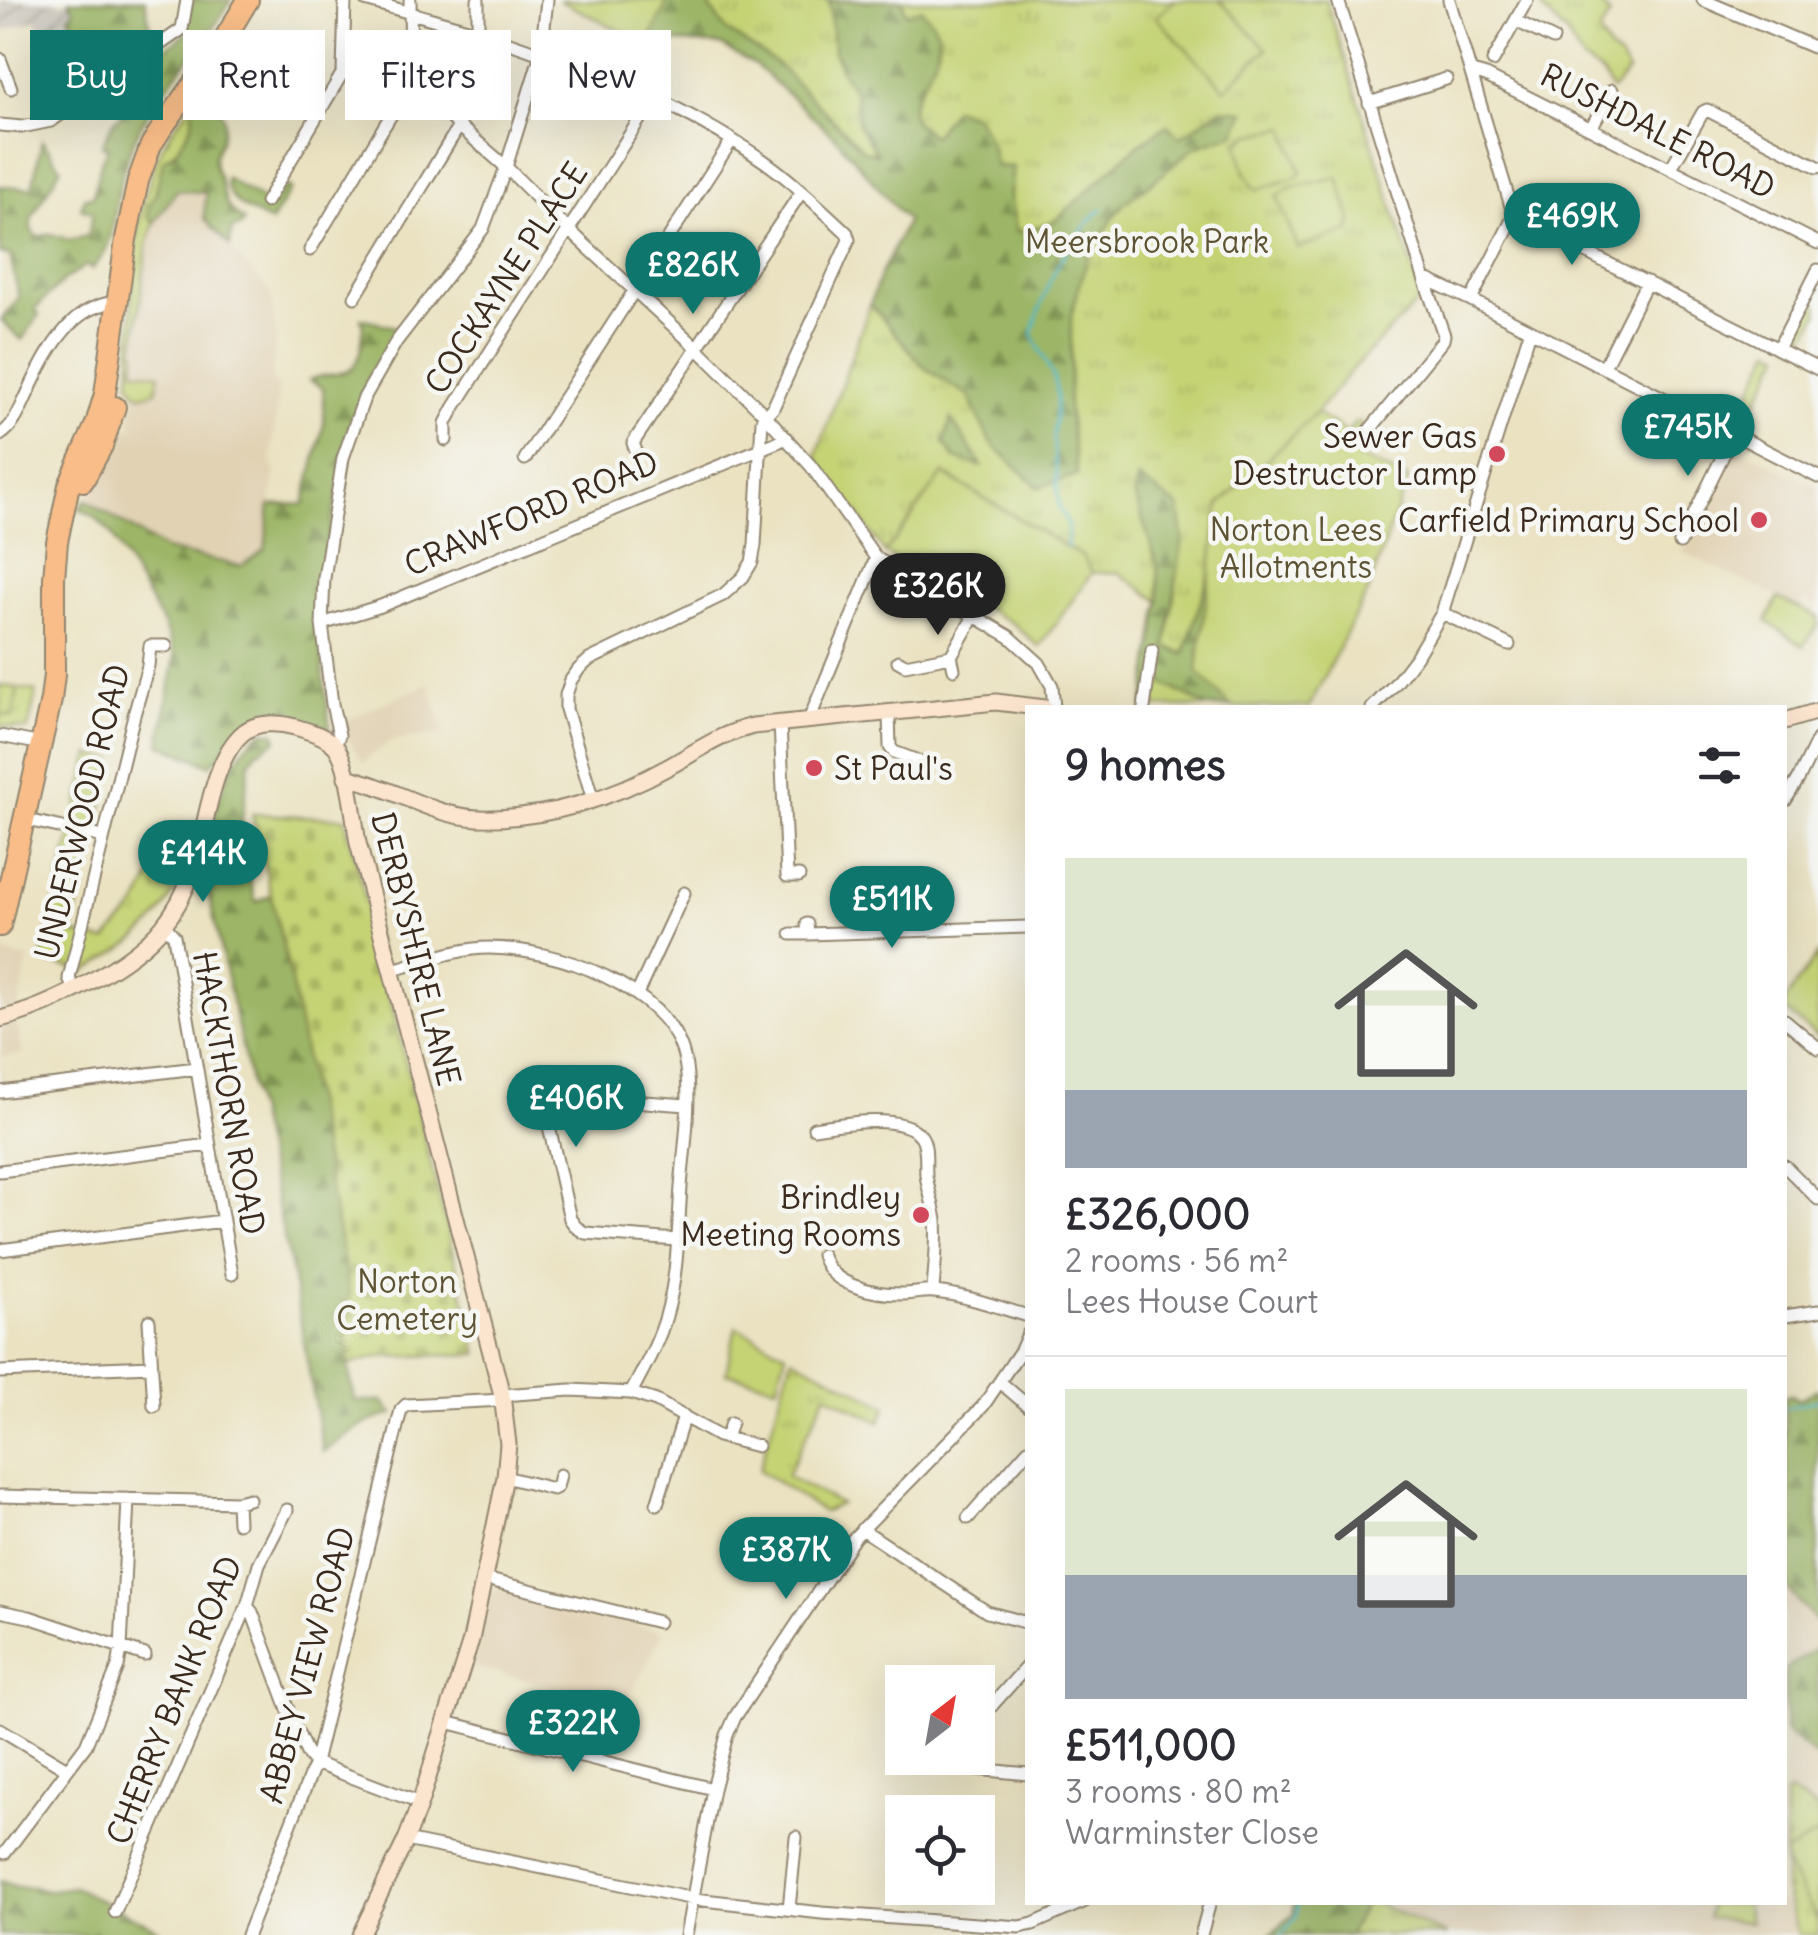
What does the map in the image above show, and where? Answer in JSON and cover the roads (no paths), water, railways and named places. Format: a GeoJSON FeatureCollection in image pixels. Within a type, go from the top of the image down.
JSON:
{"type":"FeatureCollection","features":[{"type":"Feature","properties":{"kind":"highway"},"geometry":{"type":"LineString","coordinates":[[0,926],[54,676],[54,567],[62,520],[102,446],[114,410],[122,350],[119,300],[126,239],[144,161],[175,106],[216,52],[248,0]]}},
{"type":"Feature","properties":{"kind":"street"},"geometry":{"type":"LineString","coordinates":[[0,126],[22,127],[51,121],[182,29],[187,0]]}},
{"type":"Feature","properties":{"kind":"street"},"geometry":{"type":"LineString","coordinates":[[266,202],[342,72],[345,0]]}},
{"type":"Feature","properties":{"kind":"street"},"geometry":{"type":"LineString","coordinates":[[364,0],[410,7],[473,30]]}},
{"type":"Feature","properties":{"kind":"street"},"geometry":{"type":"LineString","coordinates":[[478,0],[478,30]]}},
{"type":"Feature","properties":{"kind":"street","name":"DERBYSHIRE LANE"},"geometry":{"type":"LineString","coordinates":[[544,30],[547,0]]}},
{"type":"Feature","properties":{"kind":"street"},"geometry":{"type":"LineString","coordinates":[[1338,0],[1424,278],[1444,330],[1443,340],[1368,432]]}},
{"type":"Feature","properties":{"kind":"street"},"geometry":{"type":"LineString","coordinates":[[1448,0],[1514,216],[1471,300]]}},
{"type":"Feature","properties":{"kind":"street"},"geometry":{"type":"LineString","coordinates":[[1493,61],[1527,0]]}},
{"type":"Feature","properties":{"kind":"street"},"geometry":{"type":"LineString","coordinates":[[1703,0],[1818,49]]}},
{"type":"Feature","properties":{"kind":"street"},"geometry":{"type":"LineString","coordinates":[[1516,21],[1554,39]]}},
{"type":"Feature","properties":{"kind":"street"},"geometry":{"type":"LineString","coordinates":[[0,59],[11,88]]}},
{"type":"Feature","properties":{"kind":"street","name":"RUSHDALE ROAD"},"geometry":{"type":"LineString","coordinates":[[1472,72],[1818,243]]}},
{"type":"Feature","properties":{"kind":"street"},"geometry":{"type":"LineString","coordinates":[[1369,103],[1446,79]]}},
{"type":"Feature","properties":{"kind":"street","name":"DERBYSHIRE LANE"},"geometry":{"type":"LineString","coordinates":[[360,1935],[420,1803],[471,1640],[505,1477],[508,1444],[502,1398],[336,746],[338,735],[322,624],[324,578],[343,458],[364,398],[396,342],[483,229],[531,85]]}},
{"type":"Feature","properties":{"kind":"street"},"geometry":{"type":"LineString","coordinates":[[1591,128],[1612,90]]}},
{"type":"Feature","properties":{"kind":"street"},"geometry":{"type":"LineString","coordinates":[[593,800],[566,708],[570,680],[589,660],[723,595],[743,578],[755,545],[762,420],[772,408],[848,240],[847,233],[802,191],[732,140],[671,106]]}},
{"type":"Feature","properties":{"kind":"street"},"geometry":{"type":"LineString","coordinates":[[1671,168],[1702,112],[1707,110],[1818,167]]}},
{"type":"Feature","properties":{"kind":"street"},"geometry":{"type":"LineString","coordinates":[[310,250],[388,120]]}},
{"type":"Feature","properties":{"kind":"street"},"geometry":{"type":"LineString","coordinates":[[453,120],[766,416],[811,466],[876,558],[1010,636],[1039,663],[1052,686],[1054,705]]}},
{"type":"Feature","properties":{"kind":"street","name":"COCKAYNE PLACE"},"geometry":{"type":"LineString","coordinates":[[446,440],[446,423],[454,408],[639,120]]}},
{"type":"Feature","properties":{"kind":"street"},"geometry":{"type":"LineString","coordinates":[[355,296],[459,126]]}},
{"type":"Feature","properties":{"kind":"street"},"geometry":{"type":"LineString","coordinates":[[525,459],[732,140]]}},
{"type":"Feature","properties":{"kind":"street"},"geometry":{"type":"LineString","coordinates":[[636,451],[633,442],[802,191]]}},
{"type":"Feature","properties":{"kind":"street"},"geometry":{"type":"LineString","coordinates":[[1514,216],[1818,369]]}},
{"type":"Feature","properties":{"kind":"street"},"geometry":{"type":"LineString","coordinates":[[1778,348],[1818,270]]}},
{"type":"Feature","properties":{"kind":"street"},"geometry":{"type":"LineString","coordinates":[[1424,278],[1818,477]]}},
{"type":"Feature","properties":{"kind":"street"},"geometry":{"type":"LineString","coordinates":[[1604,367],[1647,282]]}},
{"type":"Feature","properties":{"kind":"street"},"geometry":{"type":"LineString","coordinates":[[0,435],[18,416],[39,368],[68,329],[87,311],[119,300]]}},
{"type":"Feature","properties":{"kind":"street"},"geometry":{"type":"LineString","coordinates":[[1375,705],[1416,657],[1442,613],[1530,331]]}},
{"type":"Feature","properties":{"kind":"street"},"geometry":{"type":"LineString","coordinates":[[1680,542],[1734,434]]}},
{"type":"Feature","properties":{"kind":"street","name":"CRAWFORD ROAD"},"geometry":{"type":"LineString","coordinates":[[322,624],[381,606],[787,438]]}},
{"type":"Feature","properties":{"kind":"street"},"geometry":{"type":"LineString","coordinates":[[809,720],[876,558]]}},
{"type":"Feature","properties":{"kind":"street"},"geometry":{"type":"LineString","coordinates":[[1442,613],[1510,644]]}},
{"type":"Feature","properties":{"kind":"street"},"geometry":{"type":"LineString","coordinates":[[898,660],[905,665],[953,662],[974,616]]}},
{"type":"Feature","properties":{"kind":"street","name":"UNDERWOOD ROAD"},"geometry":{"type":"LineString","coordinates":[[74,991],[69,979],[148,666],[148,640],[166,646]]}},
{"type":"Feature","properties":{"kind":"street"},"geometry":{"type":"LineString","coordinates":[[1144,705],[1152,650]]}},
{"type":"Feature","properties":{"kind":"street"},"geometry":{"type":"LineString","coordinates":[[346,777],[368,781],[438,811],[476,818],[540,814],[593,800],[670,766],[719,736],[753,726],[996,702],[1025,706]]}},
{"type":"Feature","properties":{"kind":"street"},"geometry":{"type":"LineString","coordinates":[[1787,721],[1818,713]]}},
{"type":"Feature","properties":{"kind":"street"},"geometry":{"type":"LineString","coordinates":[[889,714],[890,747],[926,764]]}},
{"type":"Feature","properties":{"kind":"street"},"geometry":{"type":"LineString","coordinates":[[4,1016],[28,1012],[74,991],[136,952],[164,925],[192,872],[216,781],[229,751],[246,730],[280,723],[315,734],[336,746]]}},
{"type":"Feature","properties":{"kind":"street"},"geometry":{"type":"LineString","coordinates":[[780,723],[788,876],[799,876]]}},
{"type":"Feature","properties":{"kind":"street"},"geometry":{"type":"LineString","coordinates":[[0,736],[42,744]]}},
{"type":"Feature","properties":{"kind":"street"},"geometry":{"type":"LineString","coordinates":[[1787,798],[1818,739]]}},
{"type":"Feature","properties":{"kind":"street"},"geometry":{"type":"LineString","coordinates":[[24,819],[103,837]]}},
{"type":"Feature","properties":{"kind":"street"},"geometry":{"type":"LineString","coordinates":[[636,994],[684,893]]}},
{"type":"Feature","properties":{"kind":"street","name":"HACKTHORN ROAD"},"geometry":{"type":"LineString","coordinates":[[164,925],[174,936],[232,1274]]}},
{"type":"Feature","properties":{"kind":"street"},"geometry":{"type":"LineString","coordinates":[[791,934],[807,929],[1025,927]]}},
{"type":"Feature","properties":{"kind":"street"},"geometry":{"type":"LineString","coordinates":[[392,970],[469,950],[505,949],[538,955],[582,968],[636,994],[656,1008],[678,1038],[685,1059],[687,1105],[673,1283],[657,1344],[631,1393]]}},
{"type":"Feature","properties":{"kind":"street"},"geometry":{"type":"LineString","coordinates":[[1787,1022],[1818,1048]]}},
{"type":"Feature","properties":{"kind":"street"},"geometry":{"type":"LineString","coordinates":[[0,1092],[196,1068]]}},
{"type":"Feature","properties":{"kind":"street"},"geometry":{"type":"LineString","coordinates":[[677,1240],[586,1234],[576,1227],[570,1219],[546,1113],[549,1105],[562,1096],[687,1105]]}},
{"type":"Feature","properties":{"kind":"street"},"geometry":{"type":"LineString","coordinates":[[814,1128],[882,1121],[910,1128],[920,1136],[936,1221],[933,1292]]}},
{"type":"Feature","properties":{"kind":"street"},"geometry":{"type":"LineString","coordinates":[[0,1172],[209,1144]]}},
{"type":"Feature","properties":{"kind":"street"},"geometry":{"type":"LineString","coordinates":[[1787,1168],[1818,1199]]}},
{"type":"Feature","properties":{"kind":"street"},"geometry":{"type":"LineString","coordinates":[[0,1250],[222,1220]]}},
{"type":"Feature","properties":{"kind":"street"},"geometry":{"type":"LineString","coordinates":[[822,1255],[825,1267],[852,1285],[882,1293],[933,1292],[1025,1315]]}},
{"type":"Feature","properties":{"kind":"street"},"geometry":{"type":"LineString","coordinates":[[1787,1316],[1818,1311]]}},
{"type":"Feature","properties":{"kind":"street"},"geometry":{"type":"LineString","coordinates":[[149,1321],[154,1406]]}},
{"type":"Feature","properties":{"kind":"street"},"geometry":{"type":"LineString","coordinates":[[686,1935],[713,1790],[735,1717],[862,1529],[958,1432],[1000,1382],[1025,1341]]}},
{"type":"Feature","properties":{"kind":"street"},"geometry":{"type":"LineString","coordinates":[[0,1372],[152,1366]]}},
{"type":"Feature","properties":{"kind":"street"},"geometry":{"type":"LineString","coordinates":[[1000,1382],[1025,1403]]}},
{"type":"Feature","properties":{"kind":"street"},"geometry":{"type":"LineString","coordinates":[[502,1398],[571,1390],[631,1393],[656,1401],[718,1436],[756,1446]]}},
{"type":"Feature","properties":{"kind":"street","name":"ABBEY VIEW ROAD"},"geometry":{"type":"LineString","coordinates":[[247,1935],[314,1763],[401,1410],[406,1405],[502,1398]]}},
{"type":"Feature","properties":{"kind":"street"},"geometry":{"type":"LineString","coordinates":[[657,1504],[684,1416]]}},
{"type":"Feature","properties":{"kind":"street"},"geometry":{"type":"LineString","coordinates":[[726,1438],[731,1423]]}},
{"type":"Feature","properties":{"kind":"street"},"geometry":{"type":"LineString","coordinates":[[968,1518],[1025,1453]]}},
{"type":"Feature","properties":{"kind":"street"},"geometry":{"type":"LineString","coordinates":[[505,1477],[553,1489],[560,1475]]}},
{"type":"Feature","properties":{"kind":"street"},"geometry":{"type":"LineString","coordinates":[[0,1496],[243,1501],[238,1523]]}},
{"type":"Feature","properties":{"kind":"street"},"geometry":{"type":"LineString","coordinates":[[4,1853],[86,1744],[118,1667],[128,1499]]}},
{"type":"Feature","properties":{"kind":"street","name":"CHERRY BANK ROAD"},"geometry":{"type":"LineString","coordinates":[[115,1912],[247,1606],[259,1564],[287,1510]]}},
{"type":"Feature","properties":{"kind":"street"},"geometry":{"type":"LineString","coordinates":[[862,1529],[986,1612],[1025,1623]]}},
{"type":"Feature","properties":{"kind":"street"},"geometry":{"type":"LineString","coordinates":[[485,1579],[658,1622]]}},
{"type":"Feature","properties":{"kind":"street"},"geometry":{"type":"LineString","coordinates":[[247,1606],[294,1725],[314,1763],[420,1803]]}},
{"type":"Feature","properties":{"kind":"street"},"geometry":{"type":"LineString","coordinates":[[0,1611],[145,1656]]}},
{"type":"Feature","properties":{"kind":"street"},"geometry":{"type":"LineString","coordinates":[[995,1703],[1025,1668]]}},
{"type":"Feature","properties":{"kind":"street"},"geometry":{"type":"LineString","coordinates":[[446,1722],[713,1790]]}},
{"type":"Feature","properties":{"kind":"street"},"geometry":{"type":"LineString","coordinates":[[0,1729],[67,1769]]}},
{"type":"Feature","properties":{"kind":"street"},"geometry":{"type":"LineString","coordinates":[[995,1771],[1025,1774]]}},
{"type":"Feature","properties":{"kind":"street"},"geometry":{"type":"LineString","coordinates":[[788,1909],[796,1837]]}},
{"type":"Feature","properties":{"kind":"street"},"geometry":{"type":"LineString","coordinates":[[406,1840],[694,1900],[1020,1926],[1076,1905]]}},
{"type":"Feature","properties":{"kind":"street"},"geometry":{"type":"LineString","coordinates":[[1201,1935],[1209,1905]]}},
{"type":"Feature","properties":{"kind":"waterway"},"geometry":{"type":"LineString","coordinates":[[1067,548],[1068,525],[1059,507],[1053,437],[1057,397],[1054,378],[1032,334],[1058,266],[1076,237],[1102,208]]}},
{"type":"Feature","properties":{"kind":"waterway"},"geometry":{"type":"LineString","coordinates":[[1787,1408],[1818,1400]]}},
{"type":"Feature","properties":{"kind":"waterway"},"geometry":{"type":"LineString","coordinates":[[1280,1935],[1296,1918],[1298,1905]]}},
{"type":"Feature","properties":{"kind":"place","name":"Sewer Gas Destructor Lamp"},"geometry":{"type":"Point","coordinates":[1497,454]}},
{"type":"Feature","properties":{"kind":"place","name":"Carfield Primary School"},"geometry":{"type":"Point","coordinates":[1759,520]}},
{"type":"Feature","properties":{"kind":"place","name":"St Paul's"},"geometry":{"type":"Point","coordinates":[814,768]}},
{"type":"Feature","properties":{"kind":"place","name":"Brindley Meeting Rooms"},"geometry":{"type":"Point","coordinates":[921,1215]}},
{"type":"Feature","properties":{"kind":"park label","name":"Meersbrook Park"},"geometry":{"type":"Point","coordinates":[1147,241]}},
{"type":"Feature","properties":{"kind":"park label","name":"Norton Lees Allotments"},"geometry":{"type":"Point","coordinates":[1296,548]}},
{"type":"Feature","properties":{"kind":"park label","name":"Norton Cemetery"},"geometry":{"type":"Point","coordinates":[407,1300]}}]}
